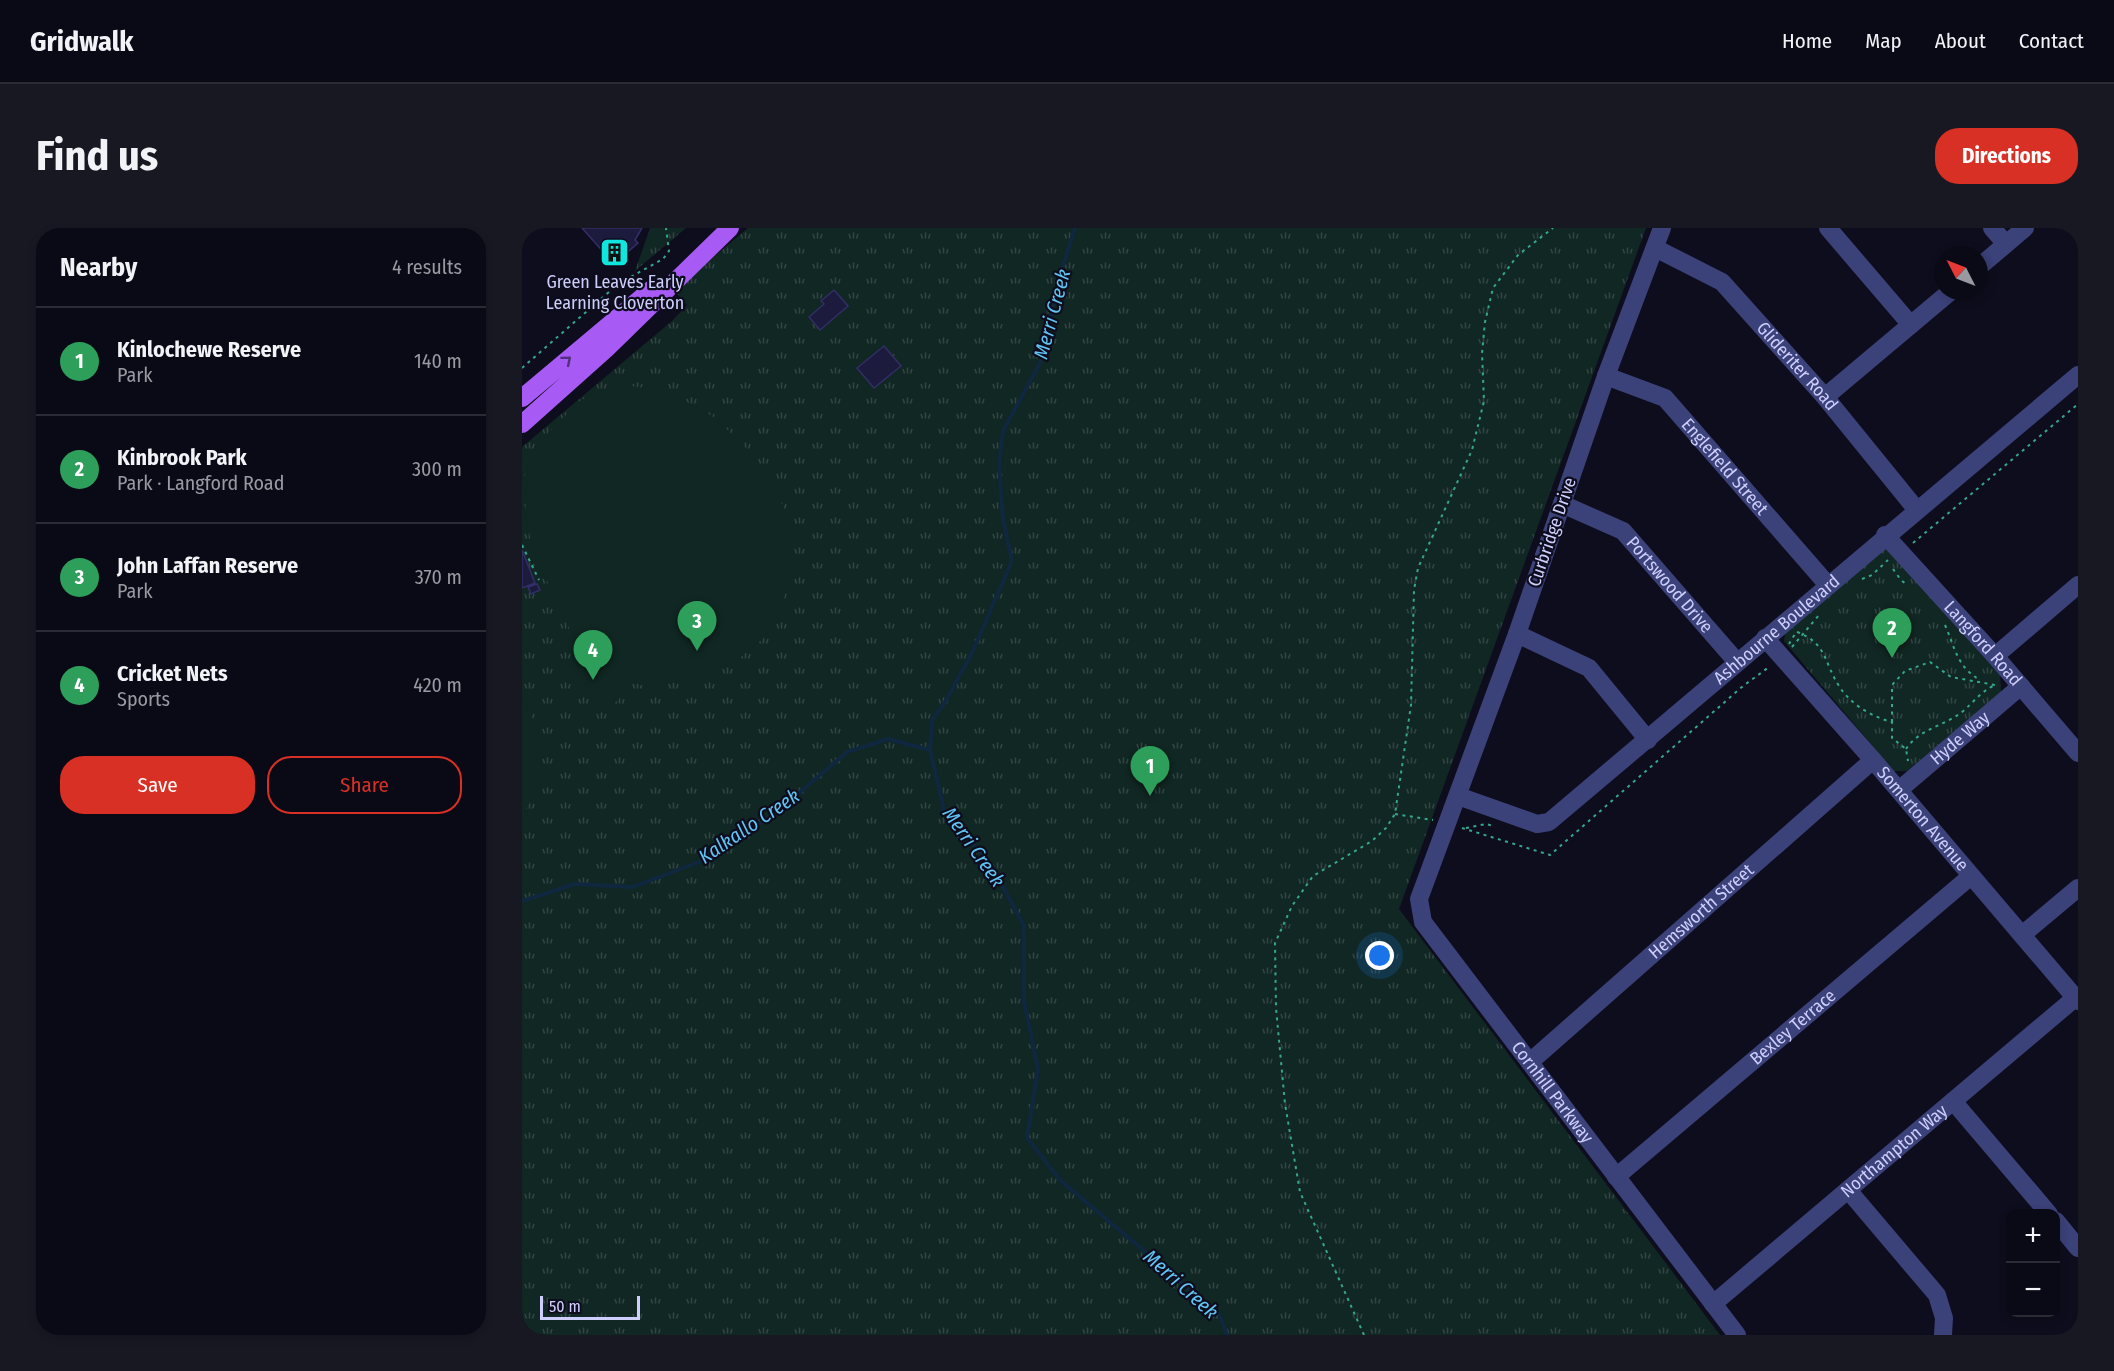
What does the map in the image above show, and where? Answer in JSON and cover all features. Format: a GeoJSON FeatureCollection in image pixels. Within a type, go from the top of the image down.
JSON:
{"type":"FeatureCollection","features":[{"type":"Feature","properties":{"kind":"main road"},"geometry":{"type":"LineString","coordinates":[[522,398],[729,228]]}},
{"type":"Feature","properties":{"kind":"main road"},"geometry":{"type":"LineString","coordinates":[[522,424],[606,349],[729,228]]}},
{"type":"Feature","properties":{"kind":"street","name":"Curbridge Drive"},"geometry":{"type":"LineString","coordinates":[[1444,831],[1517,634],[1606,376],[1662,228]]}},
{"type":"Feature","properties":{"kind":"street"},"geometry":{"type":"LineString","coordinates":[[1828,228],[1911,325]]}},
{"type":"Feature","properties":{"kind":"street"},"geometry":{"type":"LineString","coordinates":[[1992,228],[2006,244]]}},
{"type":"Feature","properties":{"kind":"street"},"geometry":{"type":"LineString","coordinates":[[1988,259],[2025,228]]}},
{"type":"Feature","properties":{"kind":"street","name":"Glideriter Road"},"geometry":{"type":"LineString","coordinates":[[1655,248],[1722,282],[1825,397],[1917,509]]}},
{"type":"Feature","properties":{"kind":"street"},"geometry":{"type":"LineString","coordinates":[[1825,397],[1940,300]]}},
{"type":"Feature","properties":{"kind":"street","name":"Ashbourne Boulevard"},"geometry":{"type":"LineString","coordinates":[[1458,796],[1537,824],[1549,822],[1648,740],[1827,584],[2078,375]]}},
{"type":"Feature","properties":{"kind":"street","name":"Englefield Street"},"geometry":{"type":"LineString","coordinates":[[1606,376],[1665,398],[1827,584]]}},
{"type":"Feature","properties":{"kind":"street","name":"Portswood Drive"},"geometry":{"type":"LineString","coordinates":[[1562,504],[1623,531],[1737,662]]}},
{"type":"Feature","properties":{"kind":"street","name":"Langford Road"},"geometry":{"type":"LineString","coordinates":[[1885,535],[1894,557],[1995,656],[2078,753]]}},
{"type":"Feature","properties":{"kind":"street"},"geometry":{"type":"LineString","coordinates":[[1995,656],[2078,585]]}},
{"type":"Feature","properties":{"kind":"street"},"geometry":{"type":"LineString","coordinates":[[1517,634],[1589,668],[1648,740]]}},
{"type":"Feature","properties":{"kind":"street","name":"Somerton Avenue"},"geometry":{"type":"LineString","coordinates":[[1765,638],[1899,790],[2076,999]]}},
{"type":"Feature","properties":{"kind":"street","name":"Hyde Way"},"geometry":{"type":"LineString","coordinates":[[1899,790],[2021,686]]}},
{"type":"Feature","properties":{"kind":"street","name":"Hemsworth Street"},"geometry":{"type":"LineString","coordinates":[[1530,1062],[1873,760]]}},
{"type":"Feature","properties":{"kind":"street","name":"Cornhill Parkway"},"geometry":{"type":"LineString","coordinates":[[1444,831],[1419,899],[1424,922],[1737,1335]]}},
{"type":"Feature","properties":{"kind":"street","name":"Bexley Terrace"},"geometry":{"type":"LineString","coordinates":[[1616,1177],[1971,876]]}},
{"type":"Feature","properties":{"kind":"street"},"geometry":{"type":"LineString","coordinates":[[2022,935],[2078,888]]}},
{"type":"Feature","properties":{"kind":"street","name":"Northampton Way"},"geometry":{"type":"LineString","coordinates":[[1713,1304],[2076,999]]}},
{"type":"Feature","properties":{"kind":"street"},"geometry":{"type":"LineString","coordinates":[[1953,1101],[2045,1209]]}},
{"type":"Feature","properties":{"kind":"street"},"geometry":{"type":"LineString","coordinates":[[1848,1190],[1937,1295],[1943,1311],[1943,1335]]}},
{"type":"Feature","properties":{"kind":"street"},"geometry":{"type":"LineString","coordinates":[[2060,1227],[2078,1248]]}},
{"type":"Feature","properties":{"kind":"path"},"geometry":{"type":"LineString","coordinates":[[522,368],[618,284],[663,259],[669,251],[666,228]]}},
{"type":"Feature","properties":{"kind":"path"},"geometry":{"type":"LineString","coordinates":[[1364,1335],[1300,1192],[1285,1104],[1276,1008],[1275,944],[1292,906],[1313,876],[1372,841],[1386,828],[1395,814],[1411,705],[1414,590],[1418,568],[1472,450],[1484,401],[1482,353],[1485,321],[1493,288],[1518,255],[1553,228]]}},
{"type":"Feature","properties":{"kind":"path"},"geometry":{"type":"LineString","coordinates":[[1894,557],[2078,404]]}},
{"type":"Feature","properties":{"kind":"path"},"geometry":{"type":"LineString","coordinates":[[1885,535],[1900,580],[1908,585]]}},
{"type":"Feature","properties":{"kind":"path"},"geometry":{"type":"LineString","coordinates":[[522,545],[539,580]]}},
{"type":"Feature","properties":{"kind":"path"},"geometry":{"type":"LineString","coordinates":[[1919,774],[1907,760],[1906,748],[1916,737],[1961,713],[1980,692],[1995,685],[1971,675],[1958,661],[1943,622]]}},
{"type":"Feature","properties":{"kind":"path"},"geometry":{"type":"LineString","coordinates":[[1765,638],[1796,632],[1805,635],[1821,647],[1839,687],[1872,717],[1892,722]]}},
{"type":"Feature","properties":{"kind":"path"},"geometry":{"type":"LineString","coordinates":[[1906,748],[1892,738],[1892,685],[1905,671],[1930,662],[1951,677],[1980,680]]}},
{"type":"Feature","properties":{"kind":"path"},"geometry":{"type":"LineString","coordinates":[[1395,814],[1428,818],[1444,831]]}},
{"type":"Feature","properties":{"kind":"green space"},"geometry":{"type":"Polygon","coordinates":[[[650,228],[686,228],[635,271],[650,228]]]}},
{"type":"Feature","properties":{"kind":"green space"},"geometry":{"type":"Polygon","coordinates":[[[748,228],[1646,228],[1399,909],[1720,1335],[522,1335],[522,447],[672,321],[687,305],[674,290],[748,228]]]}},
{"type":"Feature","properties":{"kind":"green space"},"geometry":{"type":"Polygon","coordinates":[[[623,385],[667,391],[712,416],[741,442],[766,475],[785,510],[791,550],[784,600],[766,636],[737,660],[693,679],[648,687],[608,675],[582,648],[565,621],[536,556],[526,523],[525,475],[546,435],[581,400],[623,385]]]}},
{"type":"Feature","properties":{"kind":"green space"},"geometry":{"type":"Polygon","coordinates":[[[1880,547],[1892,551],[2000,675],[2001,692],[1907,771],[1894,771],[1784,641],[1786,628],[1880,547]]]}},
{"type":"Feature","properties":{"kind":"green space"},"geometry":{"type":"Polygon","coordinates":[[[578,651],[620,698],[607,709],[566,662],[578,651]]]}},
{"type":"Feature","properties":{"kind":"green space"},"geometry":{"type":"Polygon","coordinates":[[[522,700],[529,710],[538,733],[541,770],[535,794],[522,814],[522,700]]]}},
{"type":"Feature","properties":{"kind":"building","name":"Green Leaves Early Learning Cloverton"},"geometry":{"type":"Polygon","coordinates":[[[582,228],[642,228],[635,240],[638,243],[614,264],[582,228]]]}},
{"type":"Feature","properties":{"kind":"building"},"geometry":{"type":"Polygon","coordinates":[[[834,290],[848,306],[820,330],[809,317],[824,304],[821,301],[834,290]]]}},
{"type":"Feature","properties":{"kind":"building"},"geometry":{"type":"Polygon","coordinates":[[[884,346],[901,366],[874,388],[857,368],[884,346]]]}},
{"type":"Feature","properties":{"kind":"building"},"geometry":{"type":"Polygon","coordinates":[[[522,550],[535,583],[522,588],[522,550]]]}},
{"type":"Feature","properties":{"kind":"building"},"geometry":{"type":"Polygon","coordinates":[[[537,584],[540,590],[531,594],[528,587],[537,584]]]}},
{"type":"Feature","properties":{"kind":"waterway","name":"Merri Creek"},"geometry":{"type":"LineString","coordinates":[[1075,228],[1060,275],[1040,363],[1003,431],[999,465],[1003,519],[1012,561],[972,653],[944,704],[932,720],[930,750],[944,810],[992,866],[1024,926],[1024,1001],[1038,1069],[1027,1138],[1061,1181],[1219,1314],[1227,1335]]}},
{"type":"Feature","properties":{"kind":"waterway","name":"Kalkallo Creek"},"geometry":{"type":"LineString","coordinates":[[522,901],[575,884],[633,887],[699,862],[778,811],[847,752],[888,739],[930,750]]}},
{"type":"Feature","properties":{"kind":"place","name":"Green Leaves Early Learning Cloverton"},"geometry":{"type":"Point","coordinates":[615,253]}},
{"type":"Feature","properties":{"kind":"place","name":"John Laffan Reserve"},"geometry":{"type":"Point","coordinates":[697,651]}},
{"type":"Feature","properties":{"kind":"place","name":"Kinbrook Park"},"geometry":{"type":"Point","coordinates":[1892,658]}},
{"type":"Feature","properties":{"kind":"place","name":"Cricket Nets"},"geometry":{"type":"Point","coordinates":[593,680]}},
{"type":"Feature","properties":{"kind":"place","name":"Kinlochewe Reserve"},"geometry":{"type":"Point","coordinates":[1150,796]}}]}
